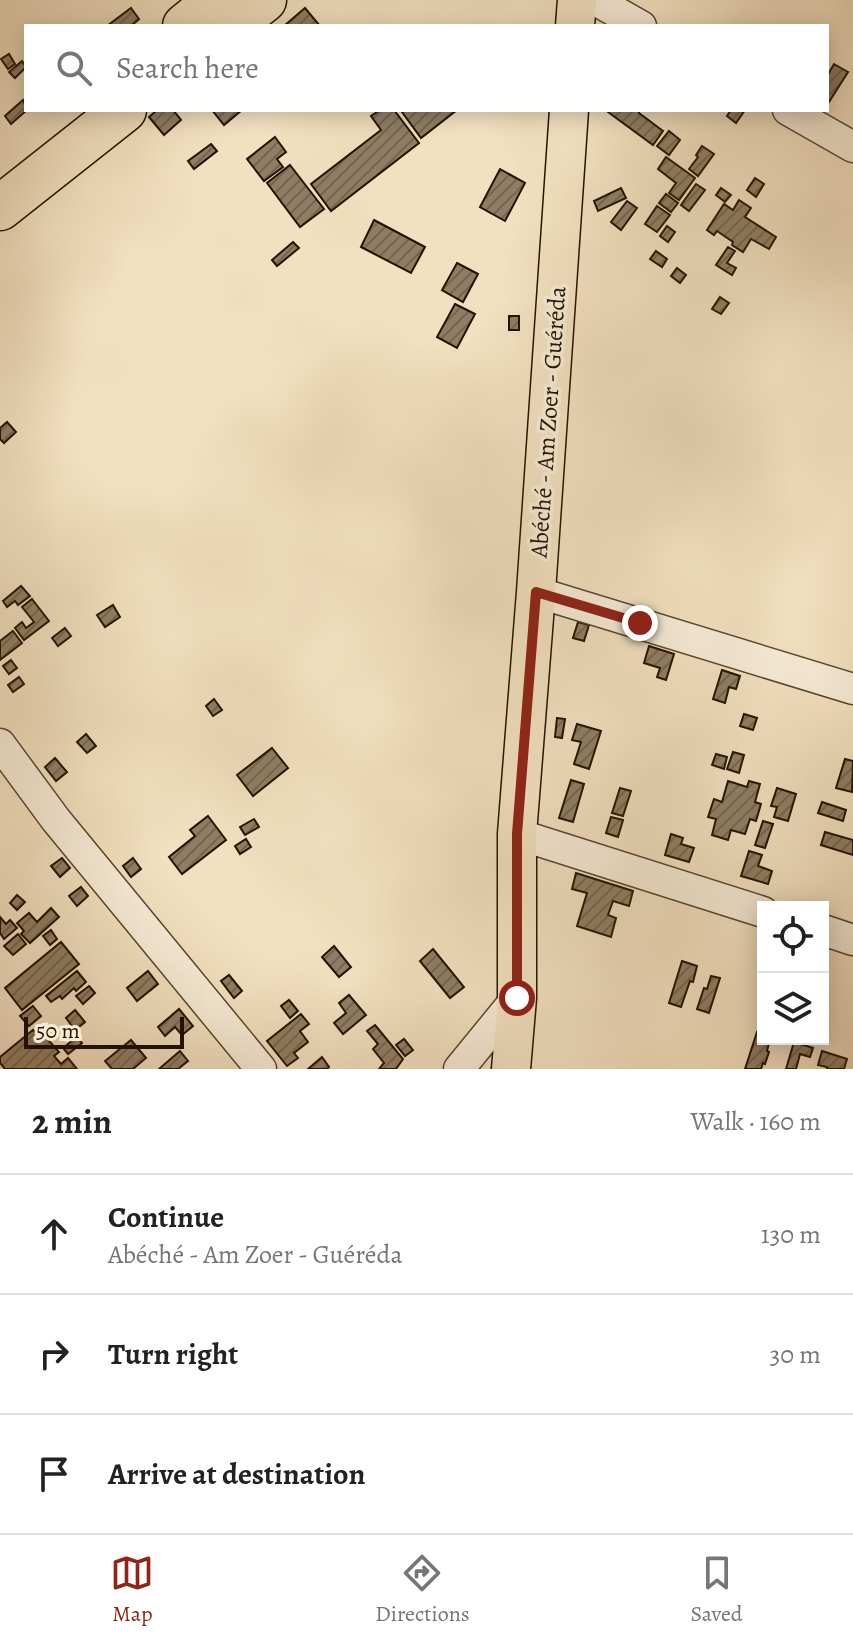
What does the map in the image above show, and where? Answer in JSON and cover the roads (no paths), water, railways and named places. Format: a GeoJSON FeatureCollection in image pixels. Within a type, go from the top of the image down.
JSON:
{"type":"FeatureCollection","features":[{"type":"Feature","properties":{"kind":"highway"},"geometry":{"type":"LineString","coordinates":[[187,24],[217,0]]}},
{"type":"Feature","properties":{"kind":"highway"},"geometry":{"type":"LineString","coordinates":[[234,24],[264,0]]}},
{"type":"Feature","properties":{"kind":"highway"},"geometry":{"type":"LineString","coordinates":[[0,176],[80,112]]}},
{"type":"Feature","properties":{"kind":"highway"},"geometry":{"type":"LineString","coordinates":[[0,208],[121,112]]}},
{"type":"Feature","properties":{"kind":"main road"},"geometry":{"type":"LineString","coordinates":[[575,24],[577,0]]}},
{"type":"Feature","properties":{"kind":"main road","name":"Abéché - Am Zoer - Guéréda"},"geometry":{"type":"LineString","coordinates":[[511,1069],[517,998],[517,834],[569,112]]}},
{"type":"Feature","properties":{"kind":"street"},"geometry":{"type":"LineString","coordinates":[[595,0],[637,24]]}},
{"type":"Feature","properties":{"kind":"street"},"geometry":{"type":"LineString","coordinates":[[792,112],[853,147]]}},
{"type":"Feature","properties":{"kind":"street"},"geometry":{"type":"LineString","coordinates":[[536,592],[853,689]]}},
{"type":"Feature","properties":{"kind":"street"},"geometry":{"type":"LineString","coordinates":[[0,744],[56,820],[261,1069]]}},
{"type":"Feature","properties":{"kind":"street"},"geometry":{"type":"LineString","coordinates":[[517,834],[757,910]]}},
{"type":"Feature","properties":{"kind":"street"},"geometry":{"type":"LineString","coordinates":[[829,932],[853,940]]}},
{"type":"Feature","properties":{"kind":"street"},"geometry":{"type":"LineString","coordinates":[[459,1069],[517,998]]}}]}
